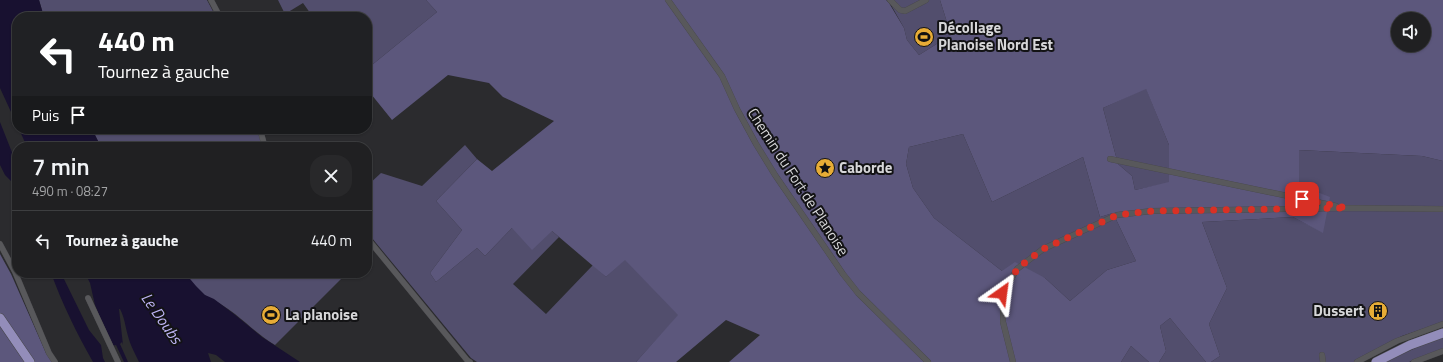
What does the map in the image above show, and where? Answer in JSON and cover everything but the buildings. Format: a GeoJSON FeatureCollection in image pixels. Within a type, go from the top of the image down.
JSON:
{"type":"FeatureCollection","features":[{"type":"Feature","properties":{"kind":"main road"},"geometry":{"type":"LineString","coordinates":[[0,318],[30,362]]}},
{"type":"Feature","properties":{"kind":"main road"},"geometry":{"type":"LineString","coordinates":[[1376,362],[1406,347],[1443,333]]}},
{"type":"Feature","properties":{"kind":"street"},"geometry":{"type":"LineString","coordinates":[[211,0],[217,12]]}},
{"type":"Feature","properties":{"kind":"street","name":"Chemin du Fort de Planoise"},"geometry":{"type":"LineString","coordinates":[[668,0],[722,76],[737,109],[756,144],[775,175],[843,274],[858,293],[928,362]]}},
{"type":"Feature","properties":{"kind":"street"},"geometry":{"type":"LineString","coordinates":[[890,0],[900,10],[904,11],[926,0]]}},
{"type":"Feature","properties":{"kind":"street"},"geometry":{"type":"LineString","coordinates":[[1110,159],[1347,208]]}},
{"type":"Feature","properties":{"kind":"street"},"geometry":{"type":"LineString","coordinates":[[1013,362],[1003,322],[1002,293],[1018,268],[1043,249],[1117,215],[1152,211],[1347,208],[1443,209]]}},
{"type":"Feature","properties":{"kind":"street"},"geometry":{"type":"LineString","coordinates":[[0,244],[12,266]]}},
{"type":"Feature","properties":{"kind":"street"},"geometry":{"type":"LineString","coordinates":[[372,244],[470,362]]}},
{"type":"Feature","properties":{"kind":"street"},"geometry":{"type":"LineString","coordinates":[[18,278],[49,353],[55,362]]}},
{"type":"Feature","properties":{"kind":"street"},"geometry":{"type":"LineString","coordinates":[[88,298],[118,362]]}},
{"type":"Feature","properties":{"kind":"street"},"geometry":{"type":"LineString","coordinates":[[1357,362],[1398,341],[1443,324]]}},
{"type":"Feature","properties":{"kind":"street"},"geometry":{"type":"LineString","coordinates":[[1414,362],[1443,351]]}},
{"type":"Feature","properties":{"kind":"street"},"geometry":{"type":"LineString","coordinates":[[1322,355],[1323,362]]}},
{"type":"Feature","properties":{"kind":"shaded area"},"geometry":{"type":"Polygon","coordinates":[[[39,0],[207,0],[213,12],[43,12],[39,0]]]}},
{"type":"Feature","properties":{"kind":"shaded area"},"geometry":{"type":"Polygon","coordinates":[[[278,0],[426,0],[437,12],[372,65],[372,12],[309,12],[303,3],[288,12],[284,12],[278,0]]]}},
{"type":"Feature","properties":{"kind":"shaded area"},"geometry":{"type":"Polygon","coordinates":[[[426,0],[886,0],[904,28],[907,40],[919,55],[951,35],[940,0],[1443,0],[1443,161],[1422,156],[1299,150],[1299,185],[1330,197],[1323,233],[1293,217],[1202,222],[1227,288],[1209,324],[1220,356],[1211,362],[1206,362],[1170,318],[1160,326],[1166,351],[1159,362],[1149,362],[1131,346],[1121,362],[729,362],[760,335],[726,320],[676,362],[636,362],[678,315],[625,260],[606,277],[552,231],[532,250],[512,228],[485,256],[477,248],[436,282],[430,273],[462,230],[436,201],[477,159],[492,171],[554,121],[503,97],[489,83],[448,75],[392,120],[372,95],[372,65],[437,12],[426,0]],[[1146,89],[1103,108],[1118,164],[1132,176],[1135,190],[1169,182],[1169,145],[1146,89]],[[963,134],[909,147],[906,164],[913,188],[934,218],[1002,271],[1015,262],[1045,278],[1070,301],[1107,270],[1136,261],[1113,213],[1100,217],[1083,157],[992,202],[963,134]]]}},
{"type":"Feature","properties":{"kind":"shaded area"},"geometry":{"type":"Polygon","coordinates":[[[886,0],[940,0],[951,35],[919,55],[907,40],[904,28],[890,3],[886,0]]]}},
{"type":"Feature","properties":{"kind":"shaded area"},"geometry":{"type":"Polygon","coordinates":[[[1146,88],[1169,145],[1169,183],[1135,190],[1132,176],[1118,164],[1103,108],[1146,88]]]}},
{"type":"Feature","properties":{"kind":"shaded area"},"geometry":{"type":"Polygon","coordinates":[[[94,134],[259,134],[262,142],[98,142],[94,134]]]}},
{"type":"Feature","properties":{"kind":"shaded area"},"geometry":{"type":"Polygon","coordinates":[[[963,134],[992,202],[1083,157],[1100,217],[1113,213],[1136,261],[1107,270],[1070,301],[1045,278],[1002,271],[934,218],[913,188],[906,164],[909,147],[963,134]]]}},
{"type":"Feature","properties":{"kind":"shaded area"},"geometry":{"type":"Polygon","coordinates":[[[465,145],[477,159],[436,201],[462,230],[430,273],[436,282],[477,248],[485,256],[512,228],[552,231],[559,237],[513,284],[546,314],[593,265],[606,277],[625,259],[679,315],[636,362],[477,362],[471,358],[372,238],[372,181],[381,173],[422,186],[465,145]]]}},
{"type":"Feature","properties":{"kind":"shaded area"},"geometry":{"type":"Polygon","coordinates":[[[1298,150],[1422,156],[1443,161],[1443,322],[1402,336],[1354,362],[1211,362],[1220,356],[1209,324],[1227,288],[1202,222],[1293,217],[1323,232],[1299,185],[1298,150]]]}},
{"type":"Feature","properties":{"kind":"shaded area"},"geometry":{"type":"Polygon","coordinates":[[[0,254],[11,274],[46,353],[52,362],[0,362],[0,254]]]}},
{"type":"Feature","properties":{"kind":"shaded area","name":"La planoise"},"geometry":{"type":"Polygon","coordinates":[[[188,278],[342,278],[275,345],[235,314],[203,294],[194,286],[188,278]]]}},
{"type":"Feature","properties":{"kind":"shaded area"},"geometry":{"type":"Polygon","coordinates":[[[1170,318],[1206,362],[1159,362],[1166,351],[1160,326],[1170,318]]]}},
{"type":"Feature","properties":{"kind":"shaded area"},"geometry":{"type":"Polygon","coordinates":[[[1443,337],[1443,349],[1409,362],[1384,362],[1431,341],[1443,337]]]}},
{"type":"Feature","properties":{"kind":"shaded area"},"geometry":{"type":"Polygon","coordinates":[[[1131,346],[1149,362],[1121,362],[1131,346]]]}},
{"type":"Feature","properties":{"kind":"water"},"geometry":{"type":"Polygon","coordinates":[[[0,0],[39,0],[43,12],[12,12],[12,114],[0,88],[0,0]]]}},
{"type":"Feature","properties":{"kind":"water"},"geometry":{"type":"Polygon","coordinates":[[[0,122],[12,152],[12,186],[11,181],[5,175],[0,165],[0,122]]]}},
{"type":"Feature","properties":{"kind":"water"},"geometry":{"type":"Polygon","coordinates":[[[21,134],[94,134],[98,142],[25,142],[21,134]]]}},
{"type":"Feature","properties":{"kind":"water"},"geometry":{"type":"Polygon","coordinates":[[[53,278],[63,278],[89,330],[101,345],[105,362],[93,362],[60,296],[53,278]]]}},
{"type":"Feature","properties":{"kind":"water","name":"Le Doubs"},"geometry":{"type":"Polygon","coordinates":[[[88,278],[189,278],[205,295],[214,299],[262,337],[300,362],[225,362],[216,355],[208,353],[211,362],[139,362],[130,343],[123,316],[119,309],[123,345],[122,342],[120,344],[128,362],[124,362],[116,345],[112,346],[95,305],[88,278]]]}},
{"type":"Feature","properties":{"kind":"place","name":"Décollage Planoise Nord Est"},"geometry":{"type":"Point","coordinates":[924,37]}},
{"type":"Feature","properties":{"kind":"place","name":"Caborde"},"geometry":{"type":"Point","coordinates":[825,168]}},
{"type":"Feature","properties":{"kind":"place","name":"Dussert"},"geometry":{"type":"Point","coordinates":[1378,311]}},
{"type":"Feature","properties":{"kind":"place","name":"La planoise"},"geometry":{"type":"Point","coordinates":[271,315]}},
{"type":"Feature","properties":{"kind":"route"},"geometry":{"type":"LineString","coordinates":[[1002,293],[1018,268],[1043,249],[1117,215],[1152,211],[1347,208],[1302,199]]}}]}
